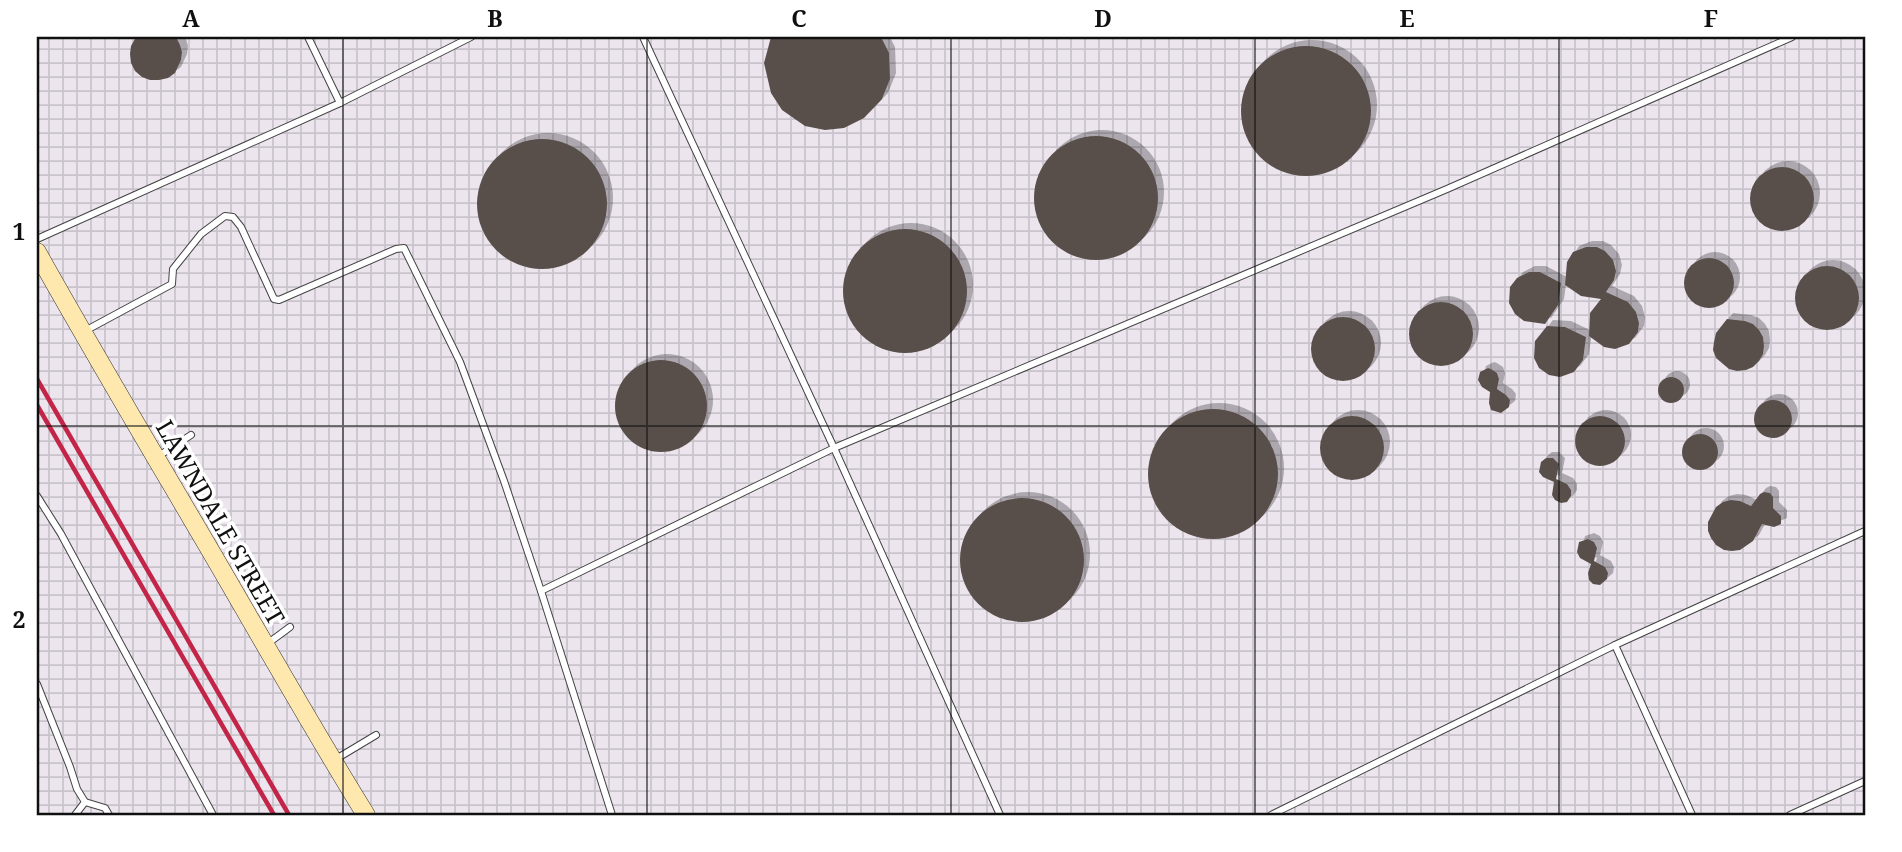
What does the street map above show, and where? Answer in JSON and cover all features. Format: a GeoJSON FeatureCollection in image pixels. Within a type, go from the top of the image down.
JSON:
{"type":"FeatureCollection","features":[{"type":"Feature","properties":{"kind":"main road","name":"LAWNDALE STREET"},"geometry":{"type":"LineString","coordinates":[[37,252],[366,815]]}},
{"type":"Feature","properties":{"kind":"lane"},"geometry":{"type":"LineString","coordinates":[[309,37],[340,103]]}},
{"type":"Feature","properties":{"kind":"lane"},"geometry":{"type":"LineString","coordinates":[[37,239],[340,103],[471,37]]}},
{"type":"Feature","properties":{"kind":"lane"},"geometry":{"type":"LineString","coordinates":[[643,37],[834,448],[1000,815]]}},
{"type":"Feature","properties":{"kind":"lane"},"geometry":{"type":"LineString","coordinates":[[541,591],[834,448],[1447,189],[1792,37]]}},
{"type":"Feature","properties":{"kind":"lane"},"geometry":{"type":"LineString","coordinates":[[82,333],[172,284],[173,268],[201,233],[225,216],[233,217],[242,227],[274,299],[279,300],[396,249],[404,248],[460,362],[504,481],[612,815]]}},
{"type":"Feature","properties":{"kind":"lane"},"geometry":{"type":"LineString","coordinates":[[156,458],[191,435]]}},
{"type":"Feature","properties":{"kind":"lane"},"geometry":{"type":"LineString","coordinates":[[37,496],[61,534],[213,815]]}},
{"type":"Feature","properties":{"kind":"lane"},"geometry":{"type":"LineString","coordinates":[[1271,815],[1615,645],[1865,531]]}},
{"type":"Feature","properties":{"kind":"lane"},"geometry":{"type":"LineString","coordinates":[[265,645],[290,627]]}},
{"type":"Feature","properties":{"kind":"lane"},"geometry":{"type":"LineString","coordinates":[[1615,645],[1692,815]]}},
{"type":"Feature","properties":{"kind":"lane"},"geometry":{"type":"LineString","coordinates":[[37,684],[77,789],[85,802],[105,808],[109,815]]}},
{"type":"Feature","properties":{"kind":"lane"},"geometry":{"type":"LineString","coordinates":[[333,761],[376,735]]}},
{"type":"Feature","properties":{"kind":"lane"},"geometry":{"type":"LineString","coordinates":[[1790,815],[1865,781]]}},
{"type":"Feature","properties":{"kind":"lane"},"geometry":{"type":"LineString","coordinates":[[75,815],[85,802]]}},
{"type":"Feature","properties":{"kind":"shaded area"},"geometry":{"type":"Polygon","coordinates":[[[37,37],[1865,37],[1865,815],[37,815],[37,37]]]}},
{"type":"Feature","properties":{"kind":"building"},"geometry":{"type":"Polygon","coordinates":[[[136,37],[176,37],[182,52],[175,73],[168,78],[150,80],[135,71],[130,54],[136,37]]]}},
{"type":"Feature","properties":{"kind":"building"},"geometry":{"type":"Polygon","coordinates":[[[771,37],[881,37],[889,53],[890,79],[882,99],[864,118],[844,128],[825,130],[805,126],[782,110],[771,93],[764,63],[771,37]]]}},
{"type":"Feature","properties":{"kind":"building"},"geometry":{"type":"Polygon","coordinates":[[[1306,46],[1331,51],[1352,65],[1366,86],[1371,111],[1366,136],[1352,157],[1331,171],[1306,176],[1281,171],[1260,157],[1246,136],[1241,111],[1246,86],[1260,65],[1281,51],[1306,46]]]}},
{"type":"Feature","properties":{"kind":"building"},"geometry":{"type":"Polygon","coordinates":[[[1096,136],[1120,140],[1140,154],[1154,174],[1158,198],[1154,222],[1140,242],[1120,256],[1096,260],[1072,256],[1052,242],[1038,222],[1034,198],[1038,174],[1052,154],[1072,140],[1096,136]]]}},
{"type":"Feature","properties":{"kind":"building"},"geometry":{"type":"Polygon","coordinates":[[[542,139],[567,144],[588,158],[602,179],[607,204],[602,229],[588,250],[567,264],[542,269],[517,264],[496,250],[482,229],[477,204],[482,179],[496,158],[517,144],[542,139]]]}},
{"type":"Feature","properties":{"kind":"building"},"geometry":{"type":"Polygon","coordinates":[[[1782,167],[1794,169],[1805,176],[1812,187],[1812,211],[1805,222],[1794,229],[1782,231],[1770,229],[1759,222],[1752,211],[1750,199],[1752,187],[1759,176],[1770,169],[1782,167]]]}},
{"type":"Feature","properties":{"kind":"building"},"geometry":{"type":"Polygon","coordinates":[[[905,229],[929,233],[949,247],[963,267],[967,291],[963,315],[949,335],[929,349],[905,353],[881,349],[861,335],[847,315],[843,291],[847,267],[861,247],[881,233],[905,229]]]}},
{"type":"Feature","properties":{"kind":"building"},"geometry":{"type":"Polygon","coordinates":[[[1586,247],[1597,247],[1613,260],[1616,271],[1606,292],[1628,302],[1636,312],[1639,323],[1638,332],[1629,344],[1615,349],[1604,347],[1589,336],[1590,313],[1601,299],[1581,296],[1565,285],[1567,262],[1573,252],[1586,247]]]}},
{"type":"Feature","properties":{"kind":"building"},"geometry":{"type":"Polygon","coordinates":[[[1709,258],[1727,265],[1734,283],[1727,301],[1709,308],[1691,301],[1684,283],[1691,265],[1709,258]]]}},
{"type":"Feature","properties":{"kind":"building"},"geometry":{"type":"Polygon","coordinates":[[[1821,266],[1833,266],[1850,275],[1857,286],[1857,310],[1850,321],[1833,330],[1821,330],[1809,325],[1800,316],[1795,304],[1795,292],[1800,280],[1809,271],[1821,266]]]}},
{"type":"Feature","properties":{"kind":"building"},"geometry":{"type":"Polygon","coordinates":[[[1529,272],[1540,272],[1561,283],[1558,305],[1545,324],[1524,321],[1515,314],[1509,303],[1510,287],[1517,278],[1529,272]]]}},
{"type":"Feature","properties":{"kind":"building"},"geometry":{"type":"Polygon","coordinates":[[[1435,302],[1447,302],[1464,311],[1471,322],[1471,346],[1464,357],[1447,366],[1435,366],[1423,361],[1414,352],[1409,340],[1409,328],[1414,316],[1423,307],[1435,302]]]}},
{"type":"Feature","properties":{"kind":"building"},"geometry":{"type":"Polygon","coordinates":[[[1337,317],[1349,317],[1366,326],[1373,337],[1373,361],[1366,372],[1349,381],[1337,381],[1325,376],[1316,367],[1311,355],[1311,343],[1316,331],[1325,322],[1337,317]]]}},
{"type":"Feature","properties":{"kind":"building"},"geometry":{"type":"Polygon","coordinates":[[[1727,319],[1753,324],[1763,337],[1763,354],[1753,367],[1737,371],[1729,369],[1716,358],[1713,350],[1716,333],[1727,319]]]}},
{"type":"Feature","properties":{"kind":"building"},"geometry":{"type":"Polygon","coordinates":[[[1547,326],[1565,327],[1586,337],[1583,360],[1574,372],[1560,377],[1549,375],[1539,368],[1534,358],[1535,341],[1547,326]]]}},
{"type":"Feature","properties":{"kind":"building"},"geometry":{"type":"Polygon","coordinates":[[[661,360],[679,364],[694,373],[703,388],[707,406],[703,424],[694,439],[679,448],[661,452],[643,448],[628,439],[619,424],[615,406],[619,388],[628,373],[643,364],[661,360]]]}},
{"type":"Feature","properties":{"kind":"building"},"geometry":{"type":"Polygon","coordinates":[[[1488,368],[1497,373],[1497,389],[1510,400],[1509,407],[1501,413],[1491,410],[1490,392],[1482,387],[1478,380],[1480,372],[1488,368]]]}},
{"type":"Feature","properties":{"kind":"building"},"geometry":{"type":"Polygon","coordinates":[[[1671,377],[1680,381],[1684,390],[1680,399],[1671,403],[1662,399],[1658,390],[1662,381],[1671,377]]]}},
{"type":"Feature","properties":{"kind":"building"},"geometry":{"type":"Polygon","coordinates":[[[1773,400],[1786,406],[1792,419],[1786,432],[1773,438],[1760,432],[1754,419],[1760,406],[1773,400]]]}},
{"type":"Feature","properties":{"kind":"building"},"geometry":{"type":"Polygon","coordinates":[[[1213,409],[1238,413],[1259,428],[1274,449],[1278,474],[1274,499],[1259,520],[1238,535],[1213,539],[1188,535],[1167,520],[1152,499],[1148,474],[1152,449],[1167,428],[1188,413],[1213,409]]]}},
{"type":"Feature","properties":{"kind":"building"},"geometry":{"type":"Polygon","coordinates":[[[1346,416],[1358,416],[1375,425],[1382,436],[1382,460],[1375,471],[1358,480],[1346,480],[1334,475],[1325,466],[1320,454],[1320,442],[1325,430],[1334,421],[1346,416]]]}},
{"type":"Feature","properties":{"kind":"building"},"geometry":{"type":"Polygon","coordinates":[[[1600,416],[1618,423],[1625,441],[1618,459],[1600,466],[1582,459],[1575,441],[1582,423],[1600,416]]]}},
{"type":"Feature","properties":{"kind":"building"},"geometry":{"type":"Polygon","coordinates":[[[1700,434],[1713,439],[1718,452],[1713,465],[1700,470],[1687,465],[1682,452],[1687,439],[1700,434]]]}},
{"type":"Feature","properties":{"kind":"building"},"geometry":{"type":"Polygon","coordinates":[[[1546,458],[1553,458],[1559,464],[1556,479],[1567,484],[1571,490],[1567,502],[1555,500],[1552,495],[1554,482],[1539,472],[1541,462],[1546,458]]]}},
{"type":"Feature","properties":{"kind":"building"},"geometry":{"type":"Polygon","coordinates":[[[1764,492],[1773,497],[1773,508],[1781,516],[1781,524],[1774,527],[1762,524],[1753,541],[1740,550],[1724,550],[1716,545],[1708,531],[1708,522],[1716,507],[1731,500],[1751,506],[1764,492]]]}},
{"type":"Feature","properties":{"kind":"building"},"geometry":{"type":"Polygon","coordinates":[[[1022,498],[1046,502],[1066,516],[1080,536],[1084,560],[1080,584],[1066,604],[1046,618],[1022,622],[998,618],[978,604],[964,584],[960,560],[964,536],[978,516],[998,502],[1022,498]]]}},
{"type":"Feature","properties":{"kind":"building"},"geometry":{"type":"Polygon","coordinates":[[[1588,539],[1594,542],[1597,548],[1594,561],[1605,567],[1608,573],[1607,579],[1600,585],[1589,580],[1591,564],[1580,558],[1577,552],[1579,542],[1588,539]]]}},
{"type":"Feature","properties":{"kind":"railway"},"geometry":{"type":"LineString","coordinates":[[37,379],[289,815]]}},
{"type":"Feature","properties":{"kind":"railway"},"geometry":{"type":"LineString","coordinates":[[37,405],[274,815]]}}]}
